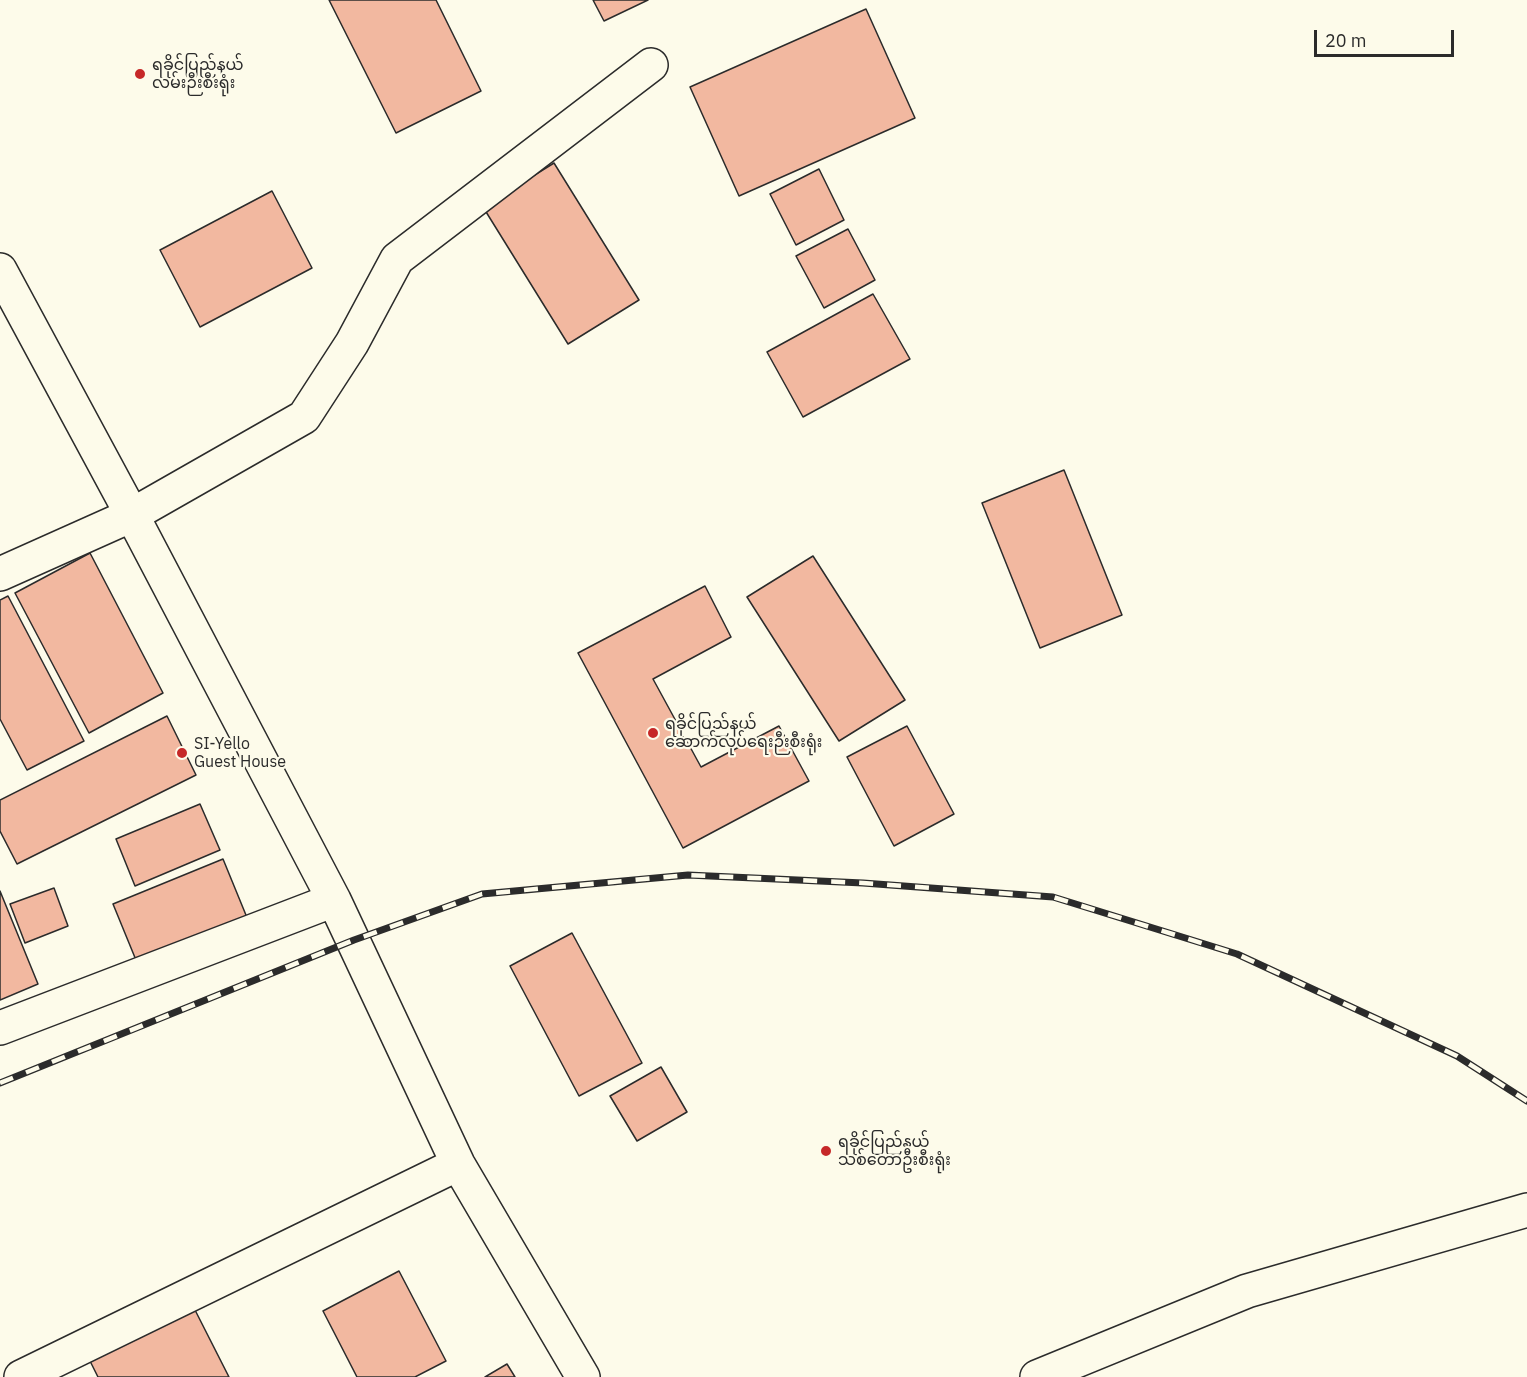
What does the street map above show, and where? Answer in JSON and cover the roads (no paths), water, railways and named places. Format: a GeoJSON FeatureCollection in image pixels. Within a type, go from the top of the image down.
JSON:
{"type":"FeatureCollection","features":[{"type":"Feature","properties":{"kind":"street"},"geometry":{"type":"LineString","coordinates":[[0,574],[132,515],[304,417],[352,343],[398,259],[651,65]]}},
{"type":"Feature","properties":{"kind":"street"},"geometry":{"type":"LineString","coordinates":[[0,270],[132,515],[334,900],[458,1164],[583,1377]]}},
{"type":"Feature","properties":{"kind":"street"},"geometry":{"type":"LineString","coordinates":[[0,1028],[334,900]]}},
{"type":"Feature","properties":{"kind":"street"},"geometry":{"type":"LineString","coordinates":[[21,1377],[458,1164]]}},
{"type":"Feature","properties":{"kind":"street"},"geometry":{"type":"LineString","coordinates":[[1037,1377],[1247,1291],[1527,1210]]}},
{"type":"Feature","properties":{"kind":"railway"},"geometry":{"type":"LineString","coordinates":[[0,1083],[354,940],[482,894],[688,875],[863,883],[1053,897],[1237,954],[1457,1056],[1527,1101]]}},
{"type":"Feature","properties":{"kind":"place","name":"ရခိုင်ပြည်နယ် လမ်းဉီးစီးရုံး"},"geometry":{"type":"Point","coordinates":[140,74]}},
{"type":"Feature","properties":{"kind":"place","name":"ရခိုင်ပြည်နယ် ဆောက်လုပ်ရေးဉီးစီးရုံး"},"geometry":{"type":"Point","coordinates":[653,733]}},
{"type":"Feature","properties":{"kind":"place","name":"SI-Yello Guest House"},"geometry":{"type":"Point","coordinates":[182,753]}},
{"type":"Feature","properties":{"kind":"place","name":"ရခိုင်ပြည်နယ် သစ်တောဦးစီးရုံး"},"geometry":{"type":"Point","coordinates":[826,1151]}}]}
